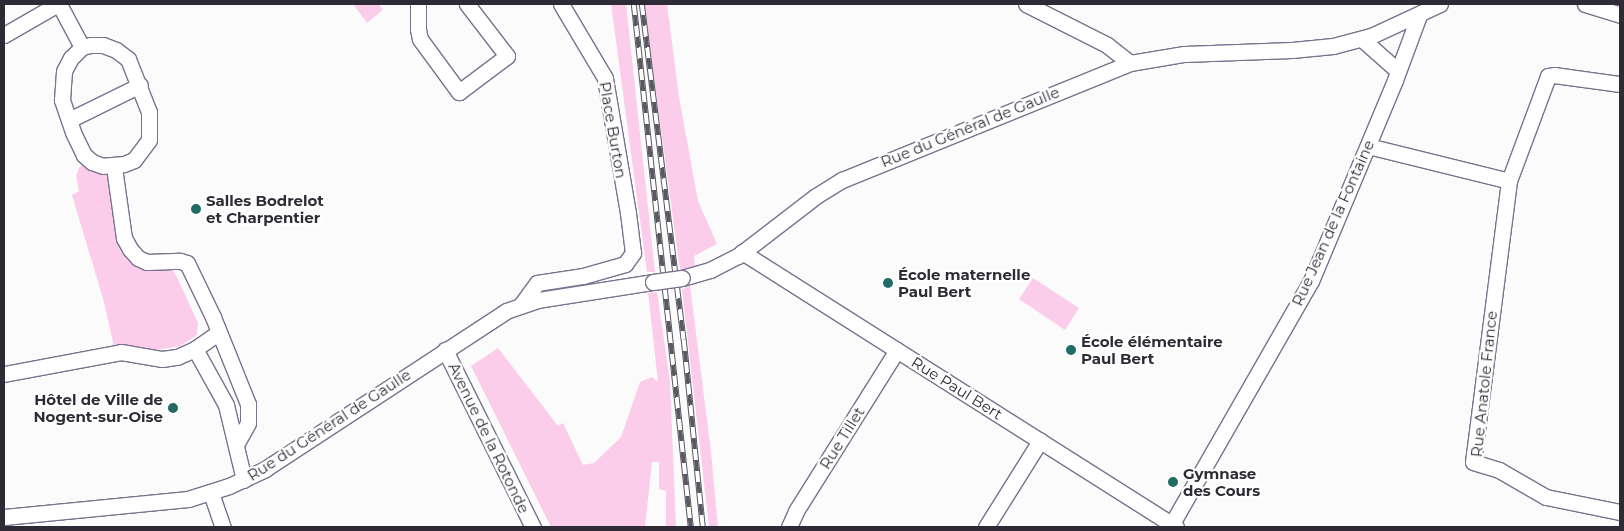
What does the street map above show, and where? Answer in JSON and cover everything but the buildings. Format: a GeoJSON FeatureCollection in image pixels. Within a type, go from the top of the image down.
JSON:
{"type":"FeatureCollection","features":[{"type":"Feature","properties":{"kind":"street"},"geometry":{"type":"LineString","coordinates":[[4,35],[58,4],[82,47]]}},
{"type":"Feature","properties":{"kind":"street"},"geometry":{"type":"LineString","coordinates":[[418,4],[420,40],[459,92],[507,56],[467,4]]}},
{"type":"Feature","properties":{"kind":"street","name":"Place Burton"},"geometry":{"type":"LineString","coordinates":[[521,305],[537,283],[584,276],[626,264],[633,253],[605,78],[561,4]]}},
{"type":"Feature","properties":{"kind":"street"},"geometry":{"type":"LineString","coordinates":[[1026,4],[1107,44],[1130,63]]}},
{"type":"Feature","properties":{"kind":"street"},"geometry":{"type":"LineString","coordinates":[[1585,4],[1620,15]]}},
{"type":"Feature","properties":{"kind":"street","name":"Rue du Général de Gaulle"},"geometry":{"type":"LineString","coordinates":[[4,517],[188,499],[211,493],[244,480],[498,315],[521,305],[564,295],[682,278],[718,267],[742,252],[816,196],[842,180],[1130,63],[1184,54],[1292,50],[1333,46],[1362,39],[1428,8]]}},
{"type":"Feature","properties":{"kind":"street","name":"Rue Jean de la Fontaine"},"geometry":{"type":"LineString","coordinates":[[1172,526],[1304,296],[1398,71],[1428,8]]}},
{"type":"Feature","properties":{"kind":"street"},"geometry":{"type":"LineString","coordinates":[[1362,39],[1398,71]]}},
{"type":"Feature","properties":{"kind":"street"},"geometry":{"type":"LineString","coordinates":[[103,45],[116,50],[128,59],[140,85],[149,112],[149,140],[134,160],[114,166],[103,166],[92,162],[84,155],[62,100],[62,78],[71,58],[82,47],[103,45]]}},
{"type":"Feature","properties":{"kind":"street"},"geometry":{"type":"LineString","coordinates":[[1368,146],[1509,181],[1548,76],[1554,75],[1620,84]]}},
{"type":"Feature","properties":{"kind":"street"},"geometry":{"type":"LineString","coordinates":[[69,120],[140,85]]}},
{"type":"Feature","properties":{"kind":"street"},"geometry":{"type":"LineString","coordinates":[[114,166],[124,238],[130,249],[138,258],[147,262],[180,261],[187,264],[219,332],[248,404],[248,423],[236,443]]}},
{"type":"Feature","properties":{"kind":"street","name":"Rue Anatole France"},"geometry":{"type":"LineString","coordinates":[[1509,181],[1473,462],[1499,470],[1546,497],[1620,512]]}},
{"type":"Feature","properties":{"kind":"street","name":"Rue Paul Bert"},"geometry":{"type":"LineString","coordinates":[[742,252],[1172,526]]}},
{"type":"Feature","properties":{"kind":"street"},"geometry":{"type":"LineString","coordinates":[[4,374],[115,352],[127,352],[162,359],[177,357],[219,332]]}},
{"type":"Feature","properties":{"kind":"street"},"geometry":{"type":"LineString","coordinates":[[195,348],[226,405],[244,480]]}},
{"type":"Feature","properties":{"kind":"street","name":"Avenue de la Rotonde"},"geometry":{"type":"LineString","coordinates":[[445,350],[533,527]]}},
{"type":"Feature","properties":{"kind":"street","name":"Rue Tillet"},"geometry":{"type":"LineString","coordinates":[[789,527],[796,511],[897,350]]}},
{"type":"Feature","properties":{"kind":"street"},"geometry":{"type":"LineString","coordinates":[[986,527],[1040,441]]}},
{"type":"Feature","properties":{"kind":"street"},"geometry":{"type":"LineString","coordinates":[[211,493],[223,527]]}},
{"type":"Feature","properties":{"kind":"shaded area"},"geometry":{"type":"Polygon","coordinates":[[[353,4],[379,4],[383,10],[367,23],[353,4]]]}},
{"type":"Feature","properties":{"kind":"shaded area"},"geometry":{"type":"Polygon","coordinates":[[[611,4],[626,4],[655,272],[647,272],[611,4]]]}},
{"type":"Feature","properties":{"kind":"shaded area"},"geometry":{"type":"Polygon","coordinates":[[[644,4],[667,4],[679,97],[698,201],[717,244],[694,256],[695,266],[680,270],[644,4]]]}},
{"type":"Feature","properties":{"kind":"shaded area"},"geometry":{"type":"Polygon","coordinates":[[[88,158],[114,167],[130,249],[165,261],[176,275],[198,323],[197,335],[180,346],[157,350],[134,346],[114,347],[104,302],[72,195],[79,191],[76,176],[79,168],[88,158]]]}},
{"type":"Feature","properties":{"kind":"shaded area"},"geometry":{"type":"Polygon","coordinates":[[[1033,278],[1079,308],[1065,330],[1019,299],[1033,278]]]}},
{"type":"Feature","properties":{"kind":"shaded area"},"geometry":{"type":"Polygon","coordinates":[[[690,285],[711,452],[718,527],[709,527],[682,290],[690,285]]]}},
{"type":"Feature","properties":{"kind":"shaded area"},"geometry":{"type":"Polygon","coordinates":[[[657,292],[670,381],[676,527],[666,527],[666,491],[659,489],[659,462],[652,462],[645,527],[551,527],[471,366],[498,348],[558,426],[563,423],[583,465],[594,463],[621,437],[640,382],[652,377],[658,382],[648,293],[657,292]]]}},
{"type":"Feature","properties":{"kind":"railway"},"geometry":{"type":"LineString","coordinates":[[634,4],[691,527]]}},
{"type":"Feature","properties":{"kind":"railway"},"geometry":{"type":"LineString","coordinates":[[642,4],[684,340],[703,527]]}},
{"type":"Feature","properties":{"kind":"place","name":"Salles Bodrelot et Charpentier"},"geometry":{"type":"Point","coordinates":[196,209]}},
{"type":"Feature","properties":{"kind":"place","name":"École maternelle Paul Bert"},"geometry":{"type":"Point","coordinates":[888,283]}},
{"type":"Feature","properties":{"kind":"place","name":"École élémentaire Paul Bert"},"geometry":{"type":"Point","coordinates":[1071,350]}},
{"type":"Feature","properties":{"kind":"place","name":"Hôtel de Ville de Nogent-sur-Oise"},"geometry":{"type":"Point","coordinates":[173,408]}},
{"type":"Feature","properties":{"kind":"place","name":"Gymnase des Cours"},"geometry":{"type":"Point","coordinates":[1173,482]}}]}
